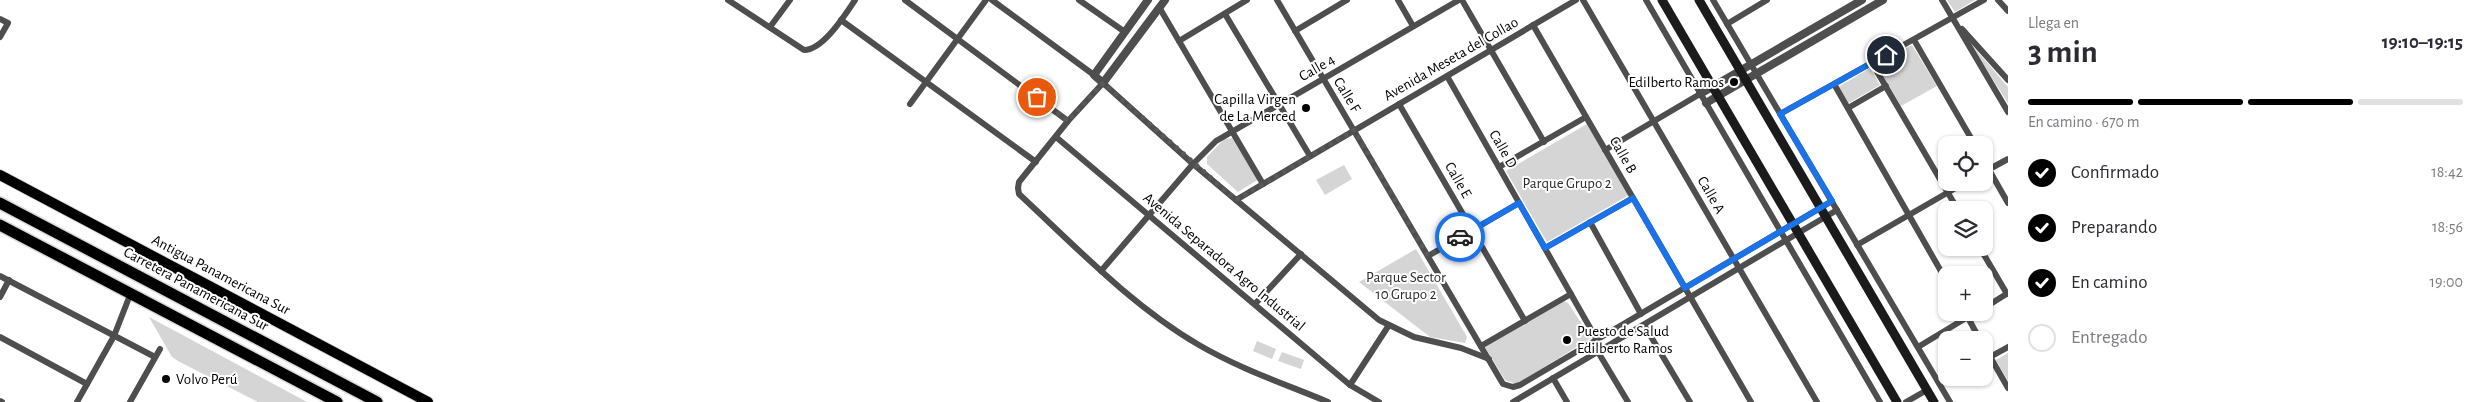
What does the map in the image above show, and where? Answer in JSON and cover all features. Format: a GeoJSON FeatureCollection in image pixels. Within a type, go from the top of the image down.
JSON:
{"type":"FeatureCollection","features":[{"type":"Feature","properties":{"kind":"highway","name":"Carretera Panamericana Sur"},"geometry":{"type":"LineString","coordinates":[[0,203],[377,402]]}},
{"type":"Feature","properties":{"kind":"highway"},"geometry":{"type":"LineString","coordinates":[[0,225],[130,295],[337,402]]}},
{"type":"Feature","properties":{"kind":"main road"},"geometry":{"type":"LineString","coordinates":[[1662,0],[1897,402]]}},
{"type":"Feature","properties":{"kind":"main road"},"geometry":{"type":"LineString","coordinates":[[1699,0],[1934,402]]}},
{"type":"Feature","properties":{"kind":"main road","name":"Antigua Panamericana Sur"},"geometry":{"type":"LineString","coordinates":[[0,176],[428,402]]}},
{"type":"Feature","properties":{"kind":"street"},"geometry":{"type":"LineString","coordinates":[[729,0],[804,50],[816,47],[841,20],[856,0]]}},
{"type":"Feature","properties":{"kind":"street"},"geometry":{"type":"LineString","coordinates":[[770,27],[790,0]]}},
{"type":"Feature","properties":{"kind":"street"},"geometry":{"type":"LineString","coordinates":[[905,0],[1068,121]]}},
{"type":"Feature","properties":{"kind":"street"},"geometry":{"type":"LineString","coordinates":[[910,104],[986,0]]}},
{"type":"Feature","properties":{"kind":"street"},"geometry":{"type":"LineString","coordinates":[[992,0],[1094,75],[1193,164],[1379,320],[1414,337],[1461,348],[1489,359]]}},
{"type":"Feature","properties":{"kind":"street"},"geometry":{"type":"LineString","coordinates":[[1094,75],[1148,0]]}},
{"type":"Feature","properties":{"kind":"street"},"geometry":{"type":"LineString","coordinates":[[1165,0],[1103,83],[1068,121],[1019,182],[1019,194],[1101,271],[1144,306],[1199,345],[1225,359],[1328,402]]}},
{"type":"Feature","properties":{"kind":"street"},"geometry":{"type":"LineString","coordinates":[[1179,41],[1247,0]]}},
{"type":"Feature","properties":{"kind":"street","name":"Calle F"},"geometry":{"type":"LineString","coordinates":[[1277,0],[1503,384],[1513,387],[1520,385],[1597,340]]}},
{"type":"Feature","properties":{"kind":"street"},"geometry":{"type":"LineString","coordinates":[[1398,0],[1413,26]]}},
{"type":"Feature","properties":{"kind":"street"},"geometry":{"type":"LineString","coordinates":[[1460,0],[1544,142]]}},
{"type":"Feature","properties":{"kind":"street","name":"Calle 4"},"geometry":{"type":"LineString","coordinates":[[1101,271],[1206,149],[1232,131],[1460,0]]}},
{"type":"Feature","properties":{"kind":"street","name":"Avenida Meseta del Collao"},"geometry":{"type":"LineString","coordinates":[[1236,200],[1576,0]]}},
{"type":"Feature","properties":{"kind":"street","name":"Calle A"},"geometry":{"type":"LineString","coordinates":[[1583,0],[1817,402]]}},
{"type":"Feature","properties":{"kind":"street"},"geometry":{"type":"LineString","coordinates":[[1646,0],[1880,402]]}},
{"type":"Feature","properties":{"kind":"street"},"geometry":{"type":"LineString","coordinates":[[1713,0],[1950,402]]}},
{"type":"Feature","properties":{"kind":"street"},"geometry":{"type":"LineString","coordinates":[[1727,24],[1767,0]]}},
{"type":"Feature","properties":{"kind":"street"},"geometry":{"type":"LineString","coordinates":[[1605,150],[1862,0]]}},
{"type":"Feature","properties":{"kind":"street"},"geometry":{"type":"LineString","coordinates":[[1706,103],[1882,0]]}},
{"type":"Feature","properties":{"kind":"street"},"geometry":{"type":"LineString","coordinates":[[1942,0],[2008,112]]}},
{"type":"Feature","properties":{"kind":"street"},"geometry":{"type":"LineString","coordinates":[[1780,114],[1984,0]]}},
{"type":"Feature","properties":{"kind":"street"},"geometry":{"type":"LineString","coordinates":[[1998,0],[2008,11]]}},
{"type":"Feature","properties":{"kind":"street"},"geometry":{"type":"LineString","coordinates":[[1082,1],[1124,32]]}},
{"type":"Feature","properties":{"kind":"street"},"geometry":{"type":"LineString","coordinates":[[1295,31],[1342,1]]}},
{"type":"Feature","properties":{"kind":"street"},"geometry":{"type":"LineString","coordinates":[[1160,8],[1263,184]]}},
{"type":"Feature","properties":{"kind":"street"},"geometry":{"type":"LineString","coordinates":[[1225,14],[1310,156]]}},
{"type":"Feature","properties":{"kind":"street"},"geometry":{"type":"LineString","coordinates":[[1953,18],[2008,80]]}},
{"type":"Feature","properties":{"kind":"street"},"geometry":{"type":"LineString","coordinates":[[0,19],[8,23],[0,38]]}},
{"type":"Feature","properties":{"kind":"street"},"geometry":{"type":"LineString","coordinates":[[841,20],[1036,162]]}},
{"type":"Feature","properties":{"kind":"street","name":"Calle B"},"geometry":{"type":"LineString","coordinates":[[1533,25],[1751,402]]}},
{"type":"Feature","properties":{"kind":"street"},"geometry":{"type":"LineString","coordinates":[[1914,40],[1970,136]]}},
{"type":"Feature","properties":{"kind":"street"},"geometry":{"type":"LineString","coordinates":[[1872,63],[1953,201]]}},
{"type":"Feature","properties":{"kind":"street","name":"Calle D"},"geometry":{"type":"LineString","coordinates":[[1447,76],[1597,340]]}},
{"type":"Feature","properties":{"kind":"street"},"geometry":{"type":"LineString","coordinates":[[1834,84],[1938,266]]}},
{"type":"Feature","properties":{"kind":"street"},"geometry":{"type":"LineString","coordinates":[[1848,108],[1886,86]]}},
{"type":"Feature","properties":{"kind":"street","name":"Calle E"},"geometry":{"type":"LineString","coordinates":[[1399,104],[1525,320]]}},
{"type":"Feature","properties":{"kind":"street"},"geometry":{"type":"LineString","coordinates":[[1499,168],[1586,117]]}},
{"type":"Feature","properties":{"kind":"street","name":"Avenida Separadora Agro Industrial"},"geometry":{"type":"LineString","coordinates":[[1056,137],[1350,384],[1379,402]]}},
{"type":"Feature","properties":{"kind":"street"},"geometry":{"type":"LineString","coordinates":[[1993,167],[2008,158]]}},
{"type":"Feature","properties":{"kind":"street"},"geometry":{"type":"LineString","coordinates":[[1993,181],[2008,203]]}},
{"type":"Feature","properties":{"kind":"street"},"geometry":{"type":"LineString","coordinates":[[1857,245],[1951,191]]}},
{"type":"Feature","properties":{"kind":"street"},"geometry":{"type":"LineString","coordinates":[[1545,248],[1633,198]]}},
{"type":"Feature","properties":{"kind":"street"},"geometry":{"type":"LineString","coordinates":[[1597,340],[1832,201]]}},
{"type":"Feature","properties":{"kind":"street"},"geometry":{"type":"LineString","coordinates":[[1428,256],[1519,203]]}},
{"type":"Feature","properties":{"kind":"street"},"geometry":{"type":"LineString","coordinates":[[1513,402],[1837,210]]}},
{"type":"Feature","properties":{"kind":"street"},"geometry":{"type":"LineString","coordinates":[[1590,222],[1641,314]]}},
{"type":"Feature","properties":{"kind":"street"},"geometry":{"type":"LineString","coordinates":[[1255,304],[1301,254]]}},
{"type":"Feature","properties":{"kind":"street"},"geometry":{"type":"LineString","coordinates":[[1985,256],[2007,294],[1993,303]]}},
{"type":"Feature","properties":{"kind":"street"},"geometry":{"type":"LineString","coordinates":[[0,276],[155,357]]}},
{"type":"Feature","properties":{"kind":"street"},"geometry":{"type":"LineString","coordinates":[[0,297],[9,280]]}},
{"type":"Feature","properties":{"kind":"street"},"geometry":{"type":"LineString","coordinates":[[1481,346],[1571,294]]}},
{"type":"Feature","properties":{"kind":"street"},"geometry":{"type":"LineString","coordinates":[[77,402],[114,336],[130,295]]}},
{"type":"Feature","properties":{"kind":"street"},"geometry":{"type":"LineString","coordinates":[[1918,347],[1957,321]]}},
{"type":"Feature","properties":{"kind":"street"},"geometry":{"type":"LineString","coordinates":[[1350,384],[1389,325]]}},
{"type":"Feature","properties":{"kind":"street"},"geometry":{"type":"LineString","coordinates":[[1644,325],[1690,402]]}},
{"type":"Feature","properties":{"kind":"street"},"geometry":{"type":"LineString","coordinates":[[0,337],[87,384]]}},
{"type":"Feature","properties":{"kind":"street"},"geometry":{"type":"LineString","coordinates":[[1993,355],[2008,347]]}},
{"type":"Feature","properties":{"kind":"street"},"geometry":{"type":"LineString","coordinates":[[130,402],[160,349]]}},
{"type":"Feature","properties":{"kind":"street"},"geometry":{"type":"LineString","coordinates":[[1598,352],[1628,402]]}},
{"type":"Feature","properties":{"kind":"street"},"geometry":{"type":"LineString","coordinates":[[1993,362],[2008,388]]}},
{"type":"Feature","properties":{"kind":"street"},"geometry":{"type":"LineString","coordinates":[[1553,378],[1567,402]]}},
{"type":"Feature","properties":{"kind":"street"},"geometry":{"type":"LineString","coordinates":[[1906,402],[1927,390]]}},
{"type":"Feature","properties":{"kind":"green space"},"geometry":{"type":"Polygon","coordinates":[[[1947,0],[1975,0],[1955,12],[1947,0]]]}},
{"type":"Feature","properties":{"kind":"green space"},"geometry":{"type":"Polygon","coordinates":[[[1966,38],[2008,87],[2008,103],[1966,38]]]}},
{"type":"Feature","properties":{"kind":"green space"},"geometry":{"type":"Polygon","coordinates":[[[1912,45],[1937,86],[1901,106],[1876,64],[1912,45]]]}},
{"type":"Feature","properties":{"kind":"green space"},"geometry":{"type":"Polygon","coordinates":[[[1870,68],[1880,85],[1847,104],[1837,88],[1870,68]]]}},
{"type":"Feature","properties":{"kind":"green space","name":"Parque Grupo 2"},"geometry":{"type":"Polygon","coordinates":[[[1587,124],[1629,195],[1547,242],[1506,171],[1587,124]]]}},
{"type":"Feature","properties":{"kind":"green space"},"geometry":{"type":"Polygon","coordinates":[[[1233,138],[1259,179],[1238,192],[1207,164],[1207,157],[1224,139],[1233,138]]]}},
{"type":"Feature","properties":{"kind":"green space"},"geometry":{"type":"Polygon","coordinates":[[[1344,165],[1352,179],[1325,195],[1316,180],[1344,165]]]}},
{"type":"Feature","properties":{"kind":"green space","name":"Parque Sector 10 Grupo 2"},"geometry":{"type":"Polygon","coordinates":[[[1416,249],[1467,337],[1465,343],[1430,337],[1359,282],[1416,249]]]}},
{"type":"Feature","properties":{"kind":"green space"},"geometry":{"type":"Polygon","coordinates":[[[1564,301],[1568,303],[1591,338],[1516,384],[1505,380],[1485,347],[1564,301]]]}},
{"type":"Feature","properties":{"kind":"green space"},"geometry":{"type":"Polygon","coordinates":[[[149,317],[307,402],[258,402],[178,361],[172,357],[149,317]]]}},
{"type":"Feature","properties":{"kind":"green space"},"geometry":{"type":"Polygon","coordinates":[[[1257,341],[1276,349],[1272,359],[1253,351],[1257,341]]]}},
{"type":"Feature","properties":{"kind":"green space"},"geometry":{"type":"Polygon","coordinates":[[[1282,352],[1304,360],[1301,369],[1278,361],[1282,352]]]}},
{"type":"Feature","properties":{"kind":"green space"},"geometry":{"type":"Polygon","coordinates":[[[2008,353],[2008,381],[1996,360],[2008,353]]]}},
{"type":"Feature","properties":{"kind":"way so far"},"geometry":{"type":"LineString","coordinates":[[1037,97],[1068,121],[1103,83],[1236,200],[1354,130],[1428,256],[1460,237]]}},
{"type":"Feature","properties":{"kind":"place","name":"Edilberto Ramos"},"geometry":{"type":"Point","coordinates":[1734,82]}},
{"type":"Feature","properties":{"kind":"place","name":"Capilla Virgen de La Merced"},"geometry":{"type":"Point","coordinates":[1306,108]}},
{"type":"Feature","properties":{"kind":"place","name":"Puesto de Salud Edilberto Ramos"},"geometry":{"type":"Point","coordinates":[1567,340]}},
{"type":"Feature","properties":{"kind":"place","name":"Volvo Perú"},"geometry":{"type":"Point","coordinates":[166,379]}},
{"type":"Feature","properties":{"kind":"route"},"geometry":{"type":"LineString","coordinates":[[1460,237],[1519,203],[1545,248],[1633,198],[1685,288],[1832,201],[1780,114],[1886,55]]}}]}
